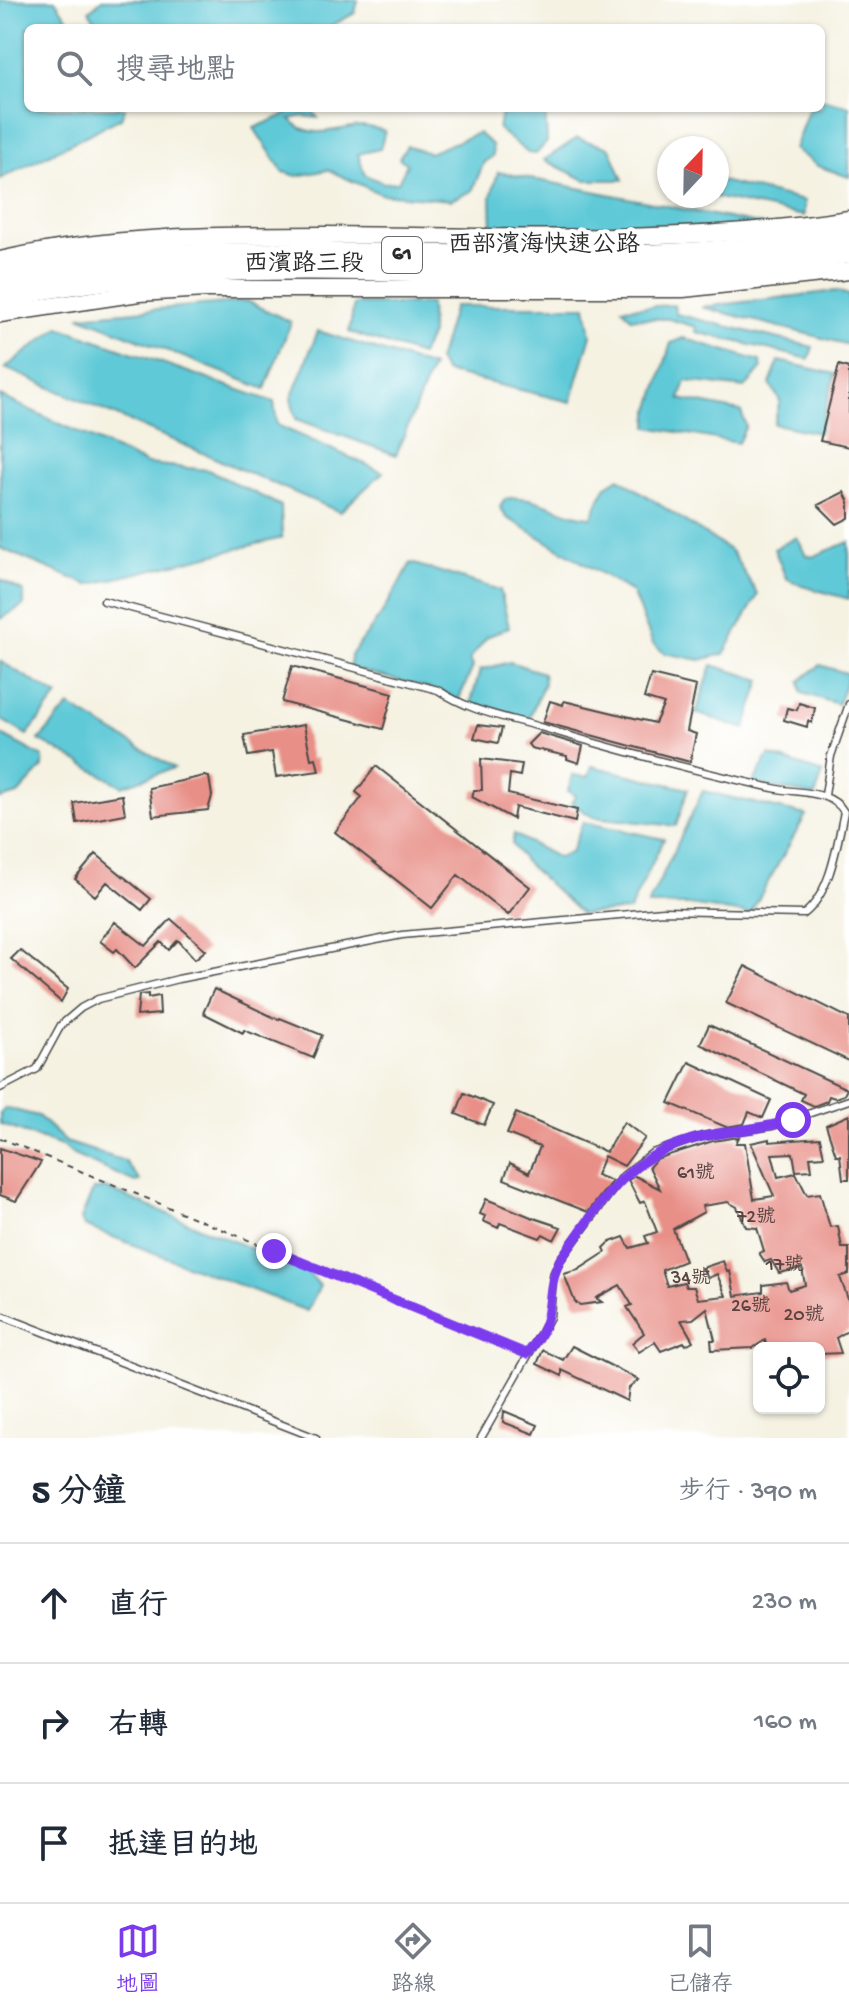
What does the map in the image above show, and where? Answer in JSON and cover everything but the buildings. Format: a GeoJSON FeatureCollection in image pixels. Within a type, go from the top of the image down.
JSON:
{"type":"FeatureCollection","features":[{"type":"Feature","properties":{"kind":"highway","name":"西部濱海快速公路"},"geometry":{"type":"LineString","coordinates":[[0,297],[76,284],[204,271],[618,273],[746,267],[849,236]]}},
{"type":"Feature","properties":{"kind":"highway","name":"西部濱海快速公路"},"geometry":{"type":"LineString","coordinates":[[0,279],[75,267],[202,254],[615,257],[849,252]]}},
{"type":"Feature","properties":{"kind":"street","name":"西濱路三段"},"geometry":{"type":"LineString","coordinates":[[0,260],[136,239],[201,235],[622,236],[807,225],[849,219]]}},
{"type":"Feature","properties":{"kind":"street","name":"西濱路三段"},"geometry":{"type":"LineString","coordinates":[[0,314],[139,293],[205,289],[683,289],[849,271]]}},
{"type":"Feature","properties":{"kind":"lane"},"geometry":{"type":"LineString","coordinates":[[0,1088],[37,1069],[61,1025],[81,1008],[98,999],[178,979],[402,935],[663,911],[804,914],[815,905],[847,812],[838,801],[825,795],[777,790],[607,747],[468,709],[438,690],[104,601]]}},
{"type":"Feature","properties":{"kind":"lane"},"geometry":{"type":"LineString","coordinates":[[825,795],[831,756],[849,704]]}},
{"type":"Feature","properties":{"kind":"lane"},"geometry":{"type":"LineString","coordinates":[[481,1438],[550,1317],[553,1275],[560,1260],[623,1176],[652,1153],[703,1136],[772,1126],[849,1100]]}},
{"type":"Feature","properties":{"kind":"lane"},"geometry":{"type":"LineString","coordinates":[[0,1315],[316,1438]]}},
{"type":"Feature","properties":{"kind":"path"},"geometry":{"type":"LineString","coordinates":[[0,1138],[527,1354]]}},
{"type":"Feature","properties":{"kind":"water"},"geometry":{"type":"Polygon","coordinates":[[[0,0],[55,0],[71,24],[24,24],[24,112],[123,112],[121,118],[0,179],[0,0]]]}},
{"type":"Feature","properties":{"kind":"water"},"geometry":{"type":"Polygon","coordinates":[[[102,0],[358,0],[355,13],[334,24],[97,24],[89,11],[102,0]]]}},
{"type":"Feature","properties":{"kind":"water"},"geometry":{"type":"Polygon","coordinates":[[[825,100],[849,106],[849,177],[818,166],[794,149],[808,112],[825,112],[825,100]]]}},
{"type":"Feature","properties":{"kind":"water"},"geometry":{"type":"Polygon","coordinates":[[[313,112],[318,118],[303,116],[290,119],[314,132],[362,126],[385,131],[380,149],[358,154],[365,175],[384,183],[398,182],[407,164],[399,158],[407,146],[429,153],[478,133],[492,145],[493,156],[484,162],[472,191],[451,200],[381,194],[328,170],[297,176],[283,172],[254,128],[287,114],[313,112]]]}},
{"type":"Feature","properties":{"kind":"water"},"geometry":{"type":"Polygon","coordinates":[[[501,112],[545,112],[547,142],[536,154],[528,153],[498,129],[501,112]]]}},
{"type":"Feature","properties":{"kind":"water"},"geometry":{"type":"Polygon","coordinates":[[[577,138],[610,148],[623,180],[585,180],[544,160],[577,138]]]}},
{"type":"Feature","properties":{"kind":"water"},"geometry":{"type":"Polygon","coordinates":[[[498,172],[657,204],[657,208],[678,208],[768,226],[758,233],[492,231],[491,197],[498,172]]]}},
{"type":"Feature","properties":{"kind":"water"},"geometry":{"type":"Polygon","coordinates":[[[729,183],[804,201],[804,216],[729,200],[729,183]]]}},
{"type":"Feature","properties":{"kind":"water"},"geometry":{"type":"Polygon","coordinates":[[[836,291],[849,295],[849,345],[702,307],[836,291]]]}},
{"type":"Feature","properties":{"kind":"water"},"geometry":{"type":"Polygon","coordinates":[[[247,301],[291,322],[265,389],[79,316],[247,301]]]}},
{"type":"Feature","properties":{"kind":"water"},"geometry":{"type":"Polygon","coordinates":[[[354,304],[430,304],[431,334],[421,355],[349,332],[354,304]]]}},
{"type":"Feature","properties":{"kind":"water"},"geometry":{"type":"Polygon","coordinates":[[[674,305],[676,314],[813,347],[809,359],[696,332],[696,327],[669,319],[631,318],[622,308],[674,305]]]}},
{"type":"Feature","properties":{"kind":"water"},"geometry":{"type":"Polygon","coordinates":[[[454,306],[586,306],[591,335],[571,402],[445,372],[438,361],[454,306]]]}},
{"type":"Feature","properties":{"kind":"water"},"geometry":{"type":"Polygon","coordinates":[[[59,327],[274,402],[277,425],[383,472],[340,512],[5,368],[59,327]]]}},
{"type":"Feature","properties":{"kind":"water"},"geometry":{"type":"Polygon","coordinates":[[[318,331],[432,367],[396,455],[296,419],[291,399],[318,331]]]}},
{"type":"Feature","properties":{"kind":"water"},"geometry":{"type":"Polygon","coordinates":[[[683,338],[760,361],[762,368],[745,388],[686,381],[680,399],[741,411],[746,426],[738,443],[648,427],[649,414],[671,343],[683,338]]]}},
{"type":"Feature","properties":{"kind":"water"},"geometry":{"type":"Polygon","coordinates":[[[779,361],[835,374],[819,433],[774,424],[780,401],[770,384],[779,361]]]}},
{"type":"Feature","properties":{"kind":"water"},"geometry":{"type":"Polygon","coordinates":[[[0,396],[147,464],[208,470],[281,506],[282,538],[88,585],[0,548],[0,396]]]}},
{"type":"Feature","properties":{"kind":"water"},"geometry":{"type":"Polygon","coordinates":[[[619,478],[731,551],[758,595],[724,654],[700,660],[664,653],[653,644],[632,592],[506,517],[500,507],[505,499],[527,499],[592,517],[605,487],[619,478]]]}},
{"type":"Feature","properties":{"kind":"water"},"geometry":{"type":"Polygon","coordinates":[[[797,537],[805,554],[812,557],[849,542],[849,599],[802,586],[786,578],[774,549],[797,537]]]}},
{"type":"Feature","properties":{"kind":"water"},"geometry":{"type":"Polygon","coordinates":[[[411,563],[500,590],[509,627],[487,637],[470,659],[473,667],[458,701],[445,693],[350,668],[351,655],[381,615],[411,563]]]}},
{"type":"Feature","properties":{"kind":"water"},"geometry":{"type":"Polygon","coordinates":[[[0,579],[24,592],[24,605],[0,619],[0,579]]]}},
{"type":"Feature","properties":{"kind":"water"},"geometry":{"type":"Polygon","coordinates":[[[0,661],[58,696],[27,735],[0,719],[0,661]]]}},
{"type":"Feature","properties":{"kind":"water"},"geometry":{"type":"Polygon","coordinates":[[[510,662],[543,673],[544,683],[528,721],[470,706],[480,670],[510,662]]]}},
{"type":"Feature","properties":{"kind":"water"},"geometry":{"type":"Polygon","coordinates":[[[712,665],[761,680],[745,729],[696,713],[712,665]]]}},
{"type":"Feature","properties":{"kind":"water"},"geometry":{"type":"Polygon","coordinates":[[[820,665],[849,674],[838,704],[802,693],[800,681],[820,665]]]}},
{"type":"Feature","properties":{"kind":"water"},"geometry":{"type":"Polygon","coordinates":[[[69,706],[174,768],[122,786],[39,740],[69,706]]]}},
{"type":"Feature","properties":{"kind":"water"},"geometry":{"type":"Polygon","coordinates":[[[0,734],[43,757],[43,767],[18,794],[0,799],[0,734]]]}},
{"type":"Feature","properties":{"kind":"water"},"geometry":{"type":"Polygon","coordinates":[[[769,755],[823,773],[815,796],[753,783],[769,755]]]}},
{"type":"Feature","properties":{"kind":"water"},"geometry":{"type":"Polygon","coordinates":[[[592,766],[688,789],[676,826],[593,817],[571,803],[576,796],[568,791],[572,775],[588,777],[592,766]]]}},
{"type":"Feature","properties":{"kind":"water"},"geometry":{"type":"Polygon","coordinates":[[[703,791],[806,815],[750,914],[689,905],[648,905],[703,791]]]}},
{"type":"Feature","properties":{"kind":"water"},"geometry":{"type":"Polygon","coordinates":[[[583,822],[664,839],[629,911],[581,914],[525,862],[512,844],[514,834],[558,858],[571,852],[583,822]]]}},
{"type":"Feature","properties":{"kind":"water"},"geometry":{"type":"Polygon","coordinates":[[[6,1108],[38,1116],[66,1142],[125,1161],[140,1181],[135,1182],[73,1155],[64,1147],[0,1124],[0,1113],[6,1108]]]}},
{"type":"Feature","properties":{"kind":"water"},"geometry":{"type":"Polygon","coordinates":[[[105,1188],[308,1272],[320,1286],[307,1311],[84,1226],[81,1219],[93,1190],[105,1188]]]}},
{"type":"Feature","properties":{"kind":"route"},"geometry":{"type":"LineString","coordinates":[[274,1251],[527,1354],[538,1341],[550,1317],[553,1275],[560,1260],[623,1176],[652,1153],[703,1136],[741,1132],[793,1120]]}}]}
